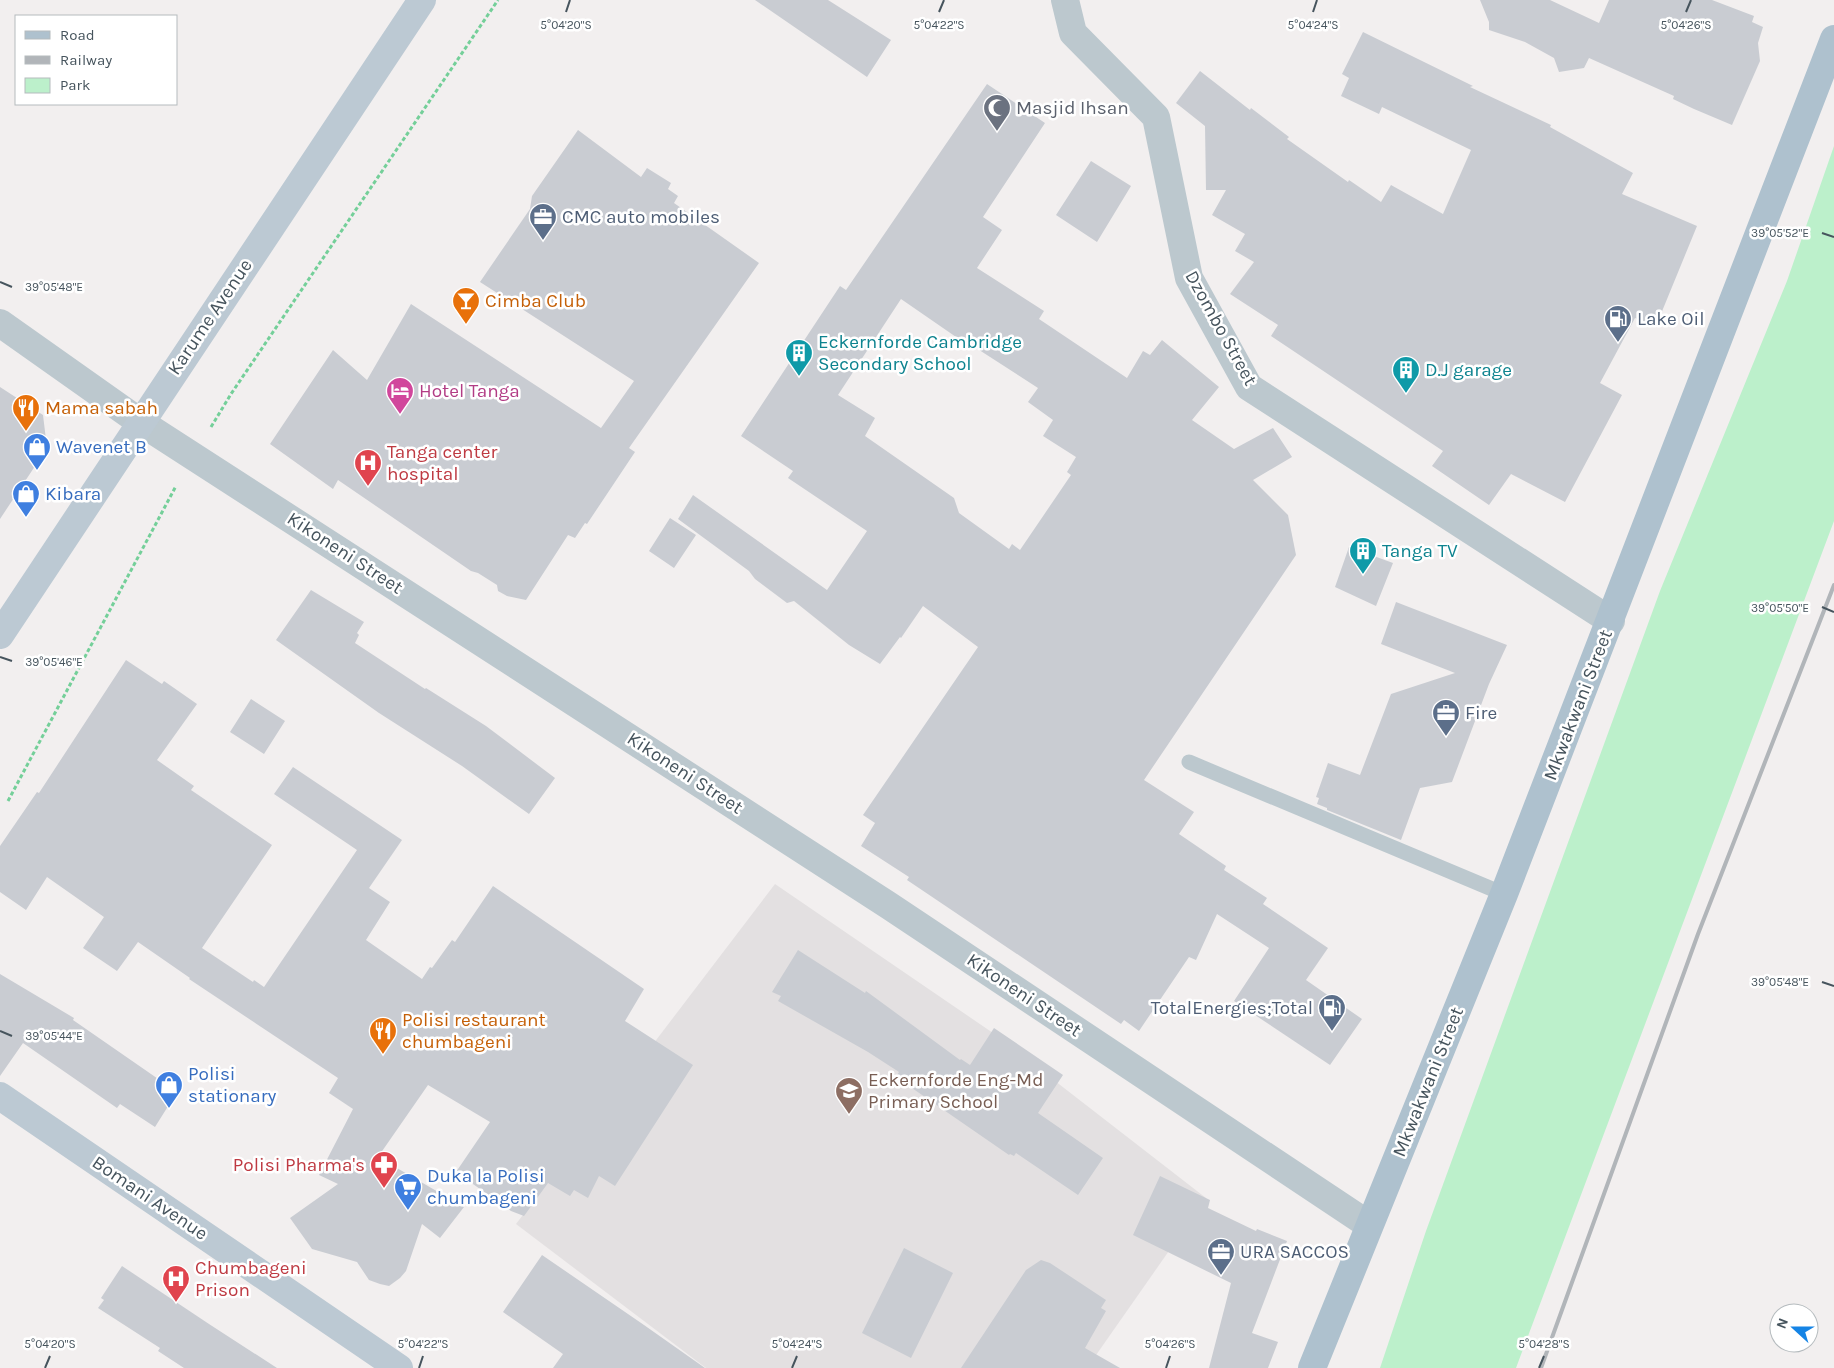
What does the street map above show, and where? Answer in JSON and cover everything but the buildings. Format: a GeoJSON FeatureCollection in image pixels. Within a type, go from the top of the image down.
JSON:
{"type":"FeatureCollection","features":[{"type":"Feature","properties":{"kind":"main road","name":"Karume Avenue"},"geometry":{"type":"LineString","coordinates":[[0,635],[422,0]]}},
{"type":"Feature","properties":{"kind":"main road","name":"Mkwakwani Street"},"geometry":{"type":"LineString","coordinates":[[1312,1368],[1504,894],[1834,39]]}},
{"type":"Feature","properties":{"kind":"main road","name":"Bomani Avenue"},"geometry":{"type":"LineString","coordinates":[[0,1096],[400,1368]]}},
{"type":"Feature","properties":{"kind":"street","name":"Dzombo Street"},"geometry":{"type":"LineString","coordinates":[[1065,0],[1073,33],[1156,117],[1189,278],[1249,387],[1611,620]]}},
{"type":"Feature","properties":{"kind":"street","name":"Kikoneni Street"},"geometry":{"type":"LineString","coordinates":[[0,323],[140,422],[888,905],[1369,1225]]}},
{"type":"Feature","properties":{"kind":"lane"},"geometry":{"type":"LineString","coordinates":[[1189,762],[1504,894]]}},
{"type":"Feature","properties":{"kind":"path"},"geometry":{"type":"LineString","coordinates":[[8,801],[193,455],[236,386],[498,0]]}},
{"type":"Feature","properties":{"kind":"shaded area","name":"Eckernforde Eng-Md Primary School"},"geometry":{"type":"Polygon","coordinates":[[[775,884],[993,1033],[1206,1198],[1087,1368],[706,1368],[516,1224],[775,884]]]}},
{"type":"Feature","properties":{"kind":"green space"},"geometry":{"type":"Polygon","coordinates":[[[1834,146],[1834,521],[1516,1368],[1380,1368],[1426,1231],[1660,591],[1787,281],[1834,146]]]}},
{"type":"Feature","properties":{"kind":"railway"},"geometry":{"type":"LineString","coordinates":[[1541,1368],[1698,934],[1834,585]]}},
{"type":"Feature","properties":{"kind":"place","name":"Masjid Ihsan"},"geometry":{"type":"Point","coordinates":[997,132]}},
{"type":"Feature","properties":{"kind":"place","name":"CMC auto mobiles"},"geometry":{"type":"Point","coordinates":[543,241]}},
{"type":"Feature","properties":{"kind":"place","name":"Cimba Club"},"geometry":{"type":"Point","coordinates":[466,325]}},
{"type":"Feature","properties":{"kind":"place","name":"Lake Oil"},"geometry":{"type":"Point","coordinates":[1618,343]}},
{"type":"Feature","properties":{"kind":"place","name":"Eckernforde Cambridge Secondary School"},"geometry":{"type":"Point","coordinates":[799,377]}},
{"type":"Feature","properties":{"kind":"place","name":"D.J garage"},"geometry":{"type":"Point","coordinates":[1406,394]}},
{"type":"Feature","properties":{"kind":"place","name":"Hotel Tanga"},"geometry":{"type":"Point","coordinates":[400,415]}},
{"type":"Feature","properties":{"kind":"place","name":"Mama sabah"},"geometry":{"type":"Point","coordinates":[26,432]}},
{"type":"Feature","properties":{"kind":"place","name":"Wavenet B"},"geometry":{"type":"Point","coordinates":[37,471]}},
{"type":"Feature","properties":{"kind":"place","name":"Tanga center hospital"},"geometry":{"type":"Point","coordinates":[368,487]}},
{"type":"Feature","properties":{"kind":"place","name":"Kibara"},"geometry":{"type":"Point","coordinates":[26,518]}},
{"type":"Feature","properties":{"kind":"place","name":"Tanga TV"},"geometry":{"type":"Point","coordinates":[1363,575]}},
{"type":"Feature","properties":{"kind":"place","name":"Fire"},"geometry":{"type":"Point","coordinates":[1446,737]}},
{"type":"Feature","properties":{"kind":"place","name":"TotalEnergies;Total"},"geometry":{"type":"Point","coordinates":[1332,1032]}},
{"type":"Feature","properties":{"kind":"place","name":"Polisi restaurant chumbageni"},"geometry":{"type":"Point","coordinates":[383,1055]}},
{"type":"Feature","properties":{"kind":"place","name":"Polisi stationary"},"geometry":{"type":"Point","coordinates":[169,1109]}},
{"type":"Feature","properties":{"kind":"place","name":"Eckernforde Eng-Md Primary School"},"geometry":{"type":"Point","coordinates":[849,1115]}},
{"type":"Feature","properties":{"kind":"place","name":"Polisi Pharma's"},"geometry":{"type":"Point","coordinates":[384,1189]}},
{"type":"Feature","properties":{"kind":"place","name":"Duka la Polisi chumbageni"},"geometry":{"type":"Point","coordinates":[408,1211]}},
{"type":"Feature","properties":{"kind":"place","name":"URA SACCOS"},"geometry":{"type":"Point","coordinates":[1221,1276]}},
{"type":"Feature","properties":{"kind":"place","name":"Chumbageni Prison"},"geometry":{"type":"Point","coordinates":[176,1303]}}]}
